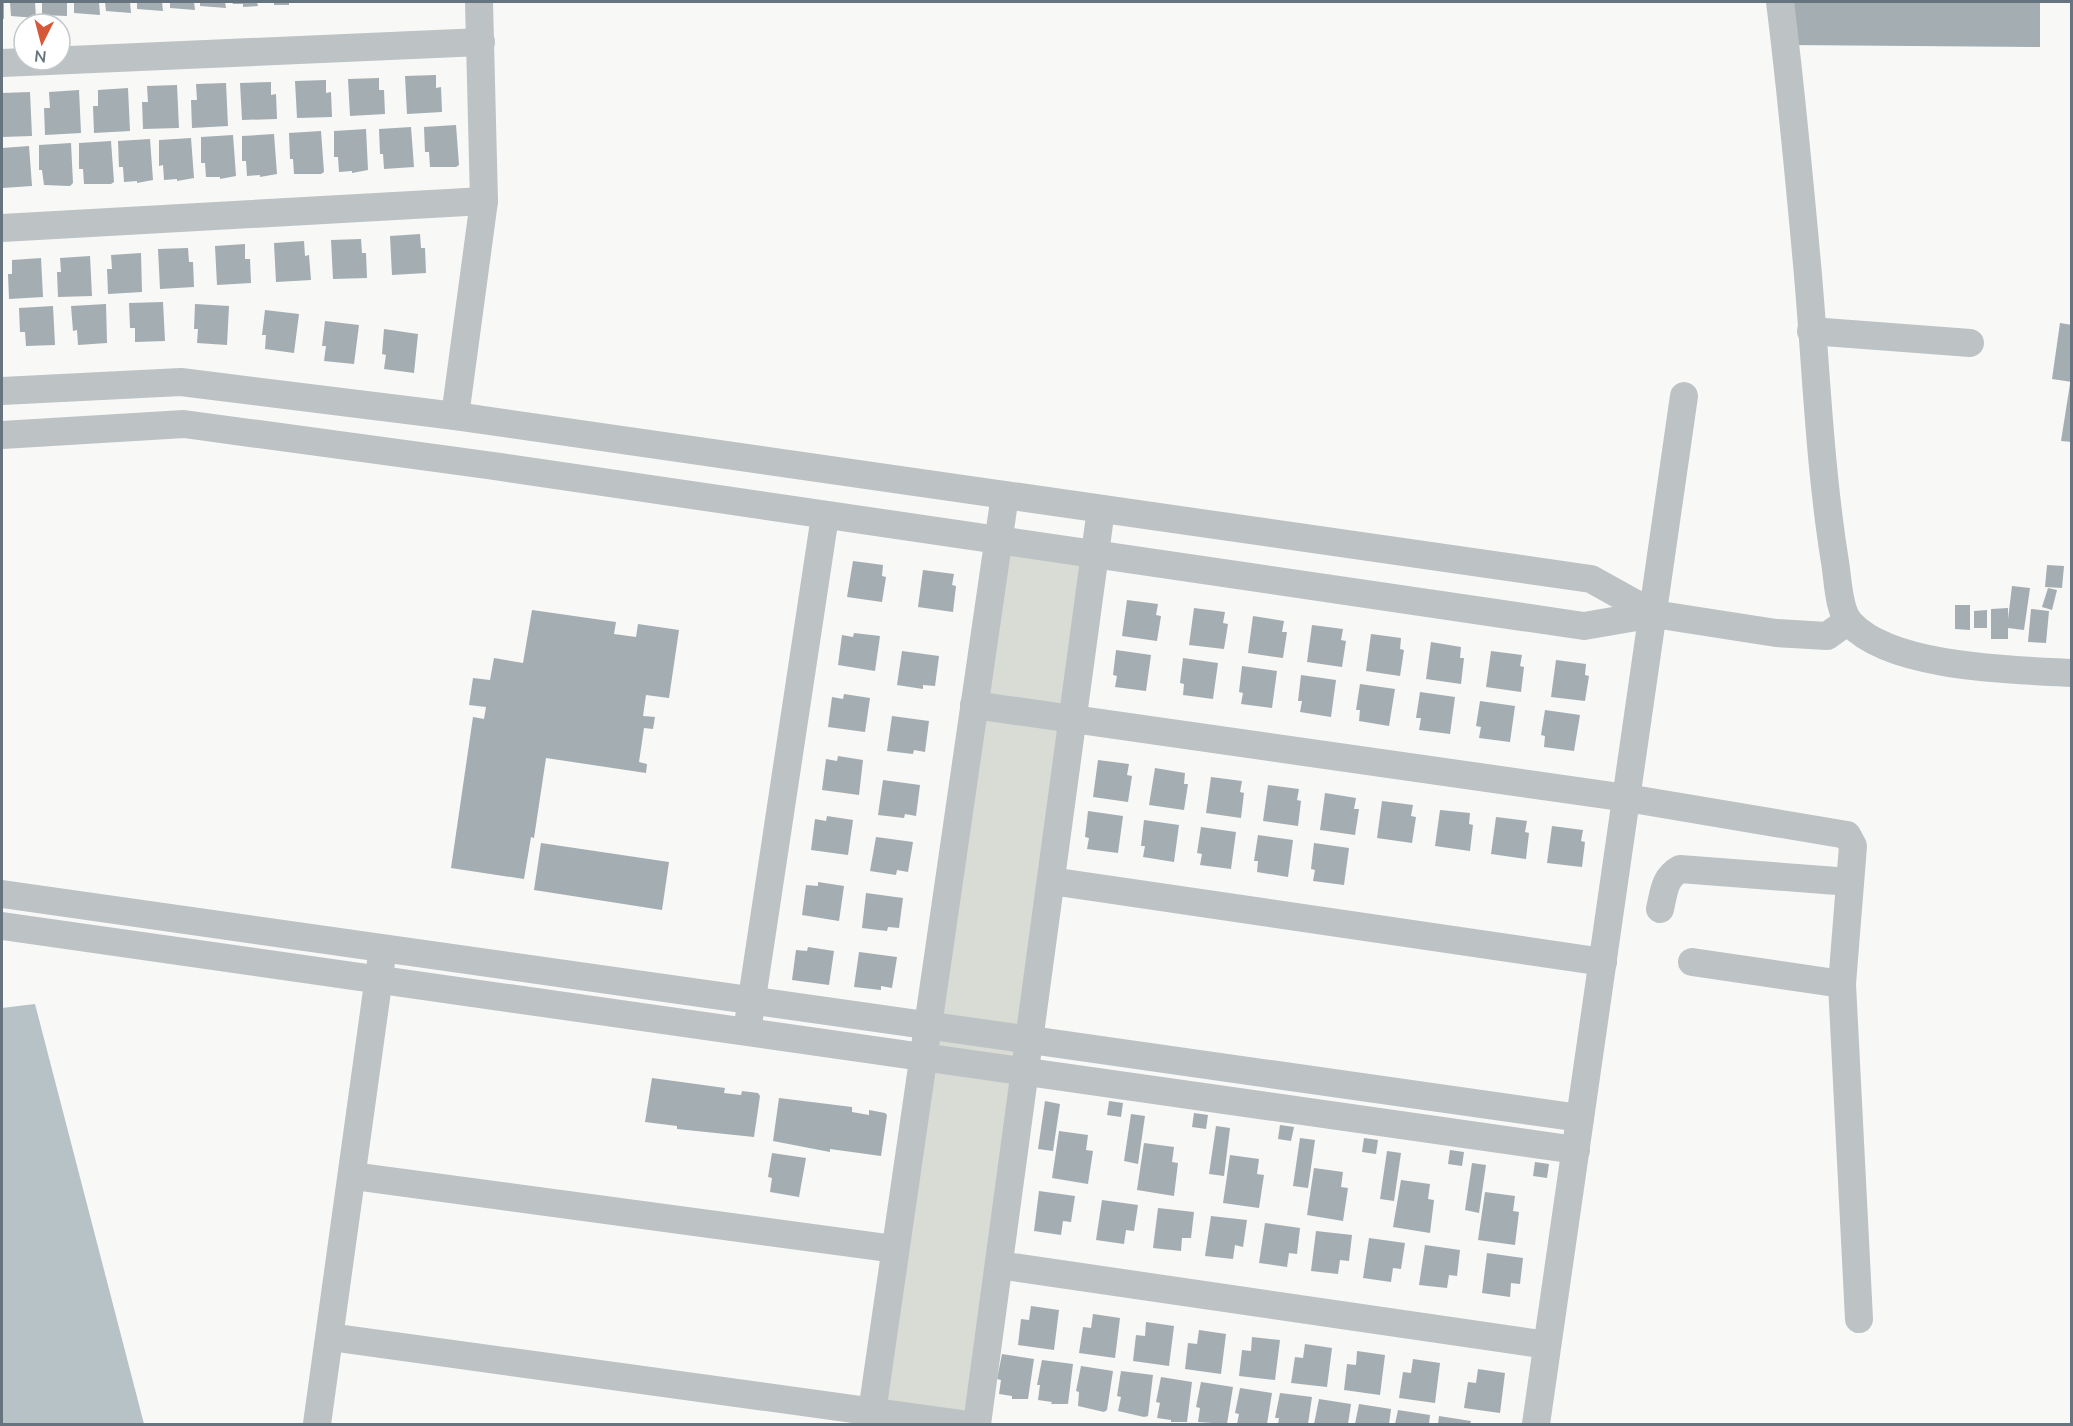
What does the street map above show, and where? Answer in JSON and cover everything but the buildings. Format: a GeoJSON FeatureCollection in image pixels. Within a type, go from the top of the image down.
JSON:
{"type":"FeatureCollection","features":[{"type":"Feature","properties":{"kind":"street"},"geometry":{"type":"LineString","coordinates":[[455,416],[484,201],[479,2]]}},
{"type":"Feature","properties":{"kind":"street"},"geometry":{"type":"LineString","coordinates":[[1780,2],[1827,512],[1840,596],[1848,621],[1862,634],[1900,652],[1989,669],[2072,673]]}},
{"type":"Feature","properties":{"kind":"street"},"geometry":{"type":"LineString","coordinates":[[2,63],[481,42]]}},
{"type":"Feature","properties":{"kind":"street"},"geometry":{"type":"LineString","coordinates":[[2,228],[484,201]]}},
{"type":"Feature","properties":{"kind":"street"},"geometry":{"type":"LineString","coordinates":[[1811,331],[1970,343]]}},
{"type":"Feature","properties":{"kind":"street"},"geometry":{"type":"LineString","coordinates":[[2,392],[181,382],[455,416],[1591,579],[1654,614]]}},
{"type":"Feature","properties":{"kind":"street"},"geometry":{"type":"LineString","coordinates":[[1536,1425],[1684,396]]}},
{"type":"Feature","properties":{"kind":"street"},"geometry":{"type":"LineString","coordinates":[[494,466],[499,422]]}},
{"type":"Feature","properties":{"kind":"street"},"geometry":{"type":"LineString","coordinates":[[2,435],[184,424],[494,466],[1584,626],[1654,614],[1776,633],[1827,636],[1848,621]]}},
{"type":"Feature","properties":{"kind":"street"},"geometry":{"type":"LineString","coordinates":[[872,1412],[1005,495]]}},
{"type":"Feature","properties":{"kind":"street"},"geometry":{"type":"LineString","coordinates":[[977,1425],[1101,509]]}},
{"type":"Feature","properties":{"kind":"street"},"geometry":{"type":"LineString","coordinates":[[747,1032],[825,516]]}},
{"type":"Feature","properties":{"kind":"street"},"geometry":{"type":"LineString","coordinates":[[975,705],[1627,798],[1847,836],[1853,846],[1842,984],[1859,1319]]}},
{"type":"Feature","properties":{"kind":"street"},"geometry":{"type":"LineString","coordinates":[[1660,909],[1665,882],[1671,874],[1680,869],[1850,882]]}},
{"type":"Feature","properties":{"kind":"street"},"geometry":{"type":"LineString","coordinates":[[1051,881],[1603,962]]}},
{"type":"Feature","properties":{"kind":"street"},"geometry":{"type":"LineString","coordinates":[[2,894],[1581,1118]]}},
{"type":"Feature","properties":{"kind":"street"},"geometry":{"type":"LineString","coordinates":[[2,926],[1575,1150]]}},
{"type":"Feature","properties":{"kind":"street"},"geometry":{"type":"LineString","coordinates":[[317,1425],[353,1176],[382,948]]}},
{"type":"Feature","properties":{"kind":"street"},"geometry":{"type":"LineString","coordinates":[[1692,962],[1842,984]]}},
{"type":"Feature","properties":{"kind":"street"},"geometry":{"type":"LineString","coordinates":[[353,1176],[895,1249]]}},
{"type":"Feature","properties":{"kind":"street"},"geometry":{"type":"LineString","coordinates":[[999,1265],[1547,1345]]}},
{"type":"Feature","properties":{"kind":"street"},"geometry":{"type":"LineString","coordinates":[[330,1336],[872,1412],[907,1421],[947,1424]]}},
{"type":"Feature","properties":{"kind":"shaded area"},"geometry":{"type":"Polygon","coordinates":[[[999,539],[1095,553],[977,1424],[872,1412],[999,539]]]}},
{"type":"Feature","properties":{"kind":"shaded area"},"geometry":{"type":"Polygon","coordinates":[[[35,1004],[144,1424],[2,1424],[2,1008],[35,1004]]]}}]}
